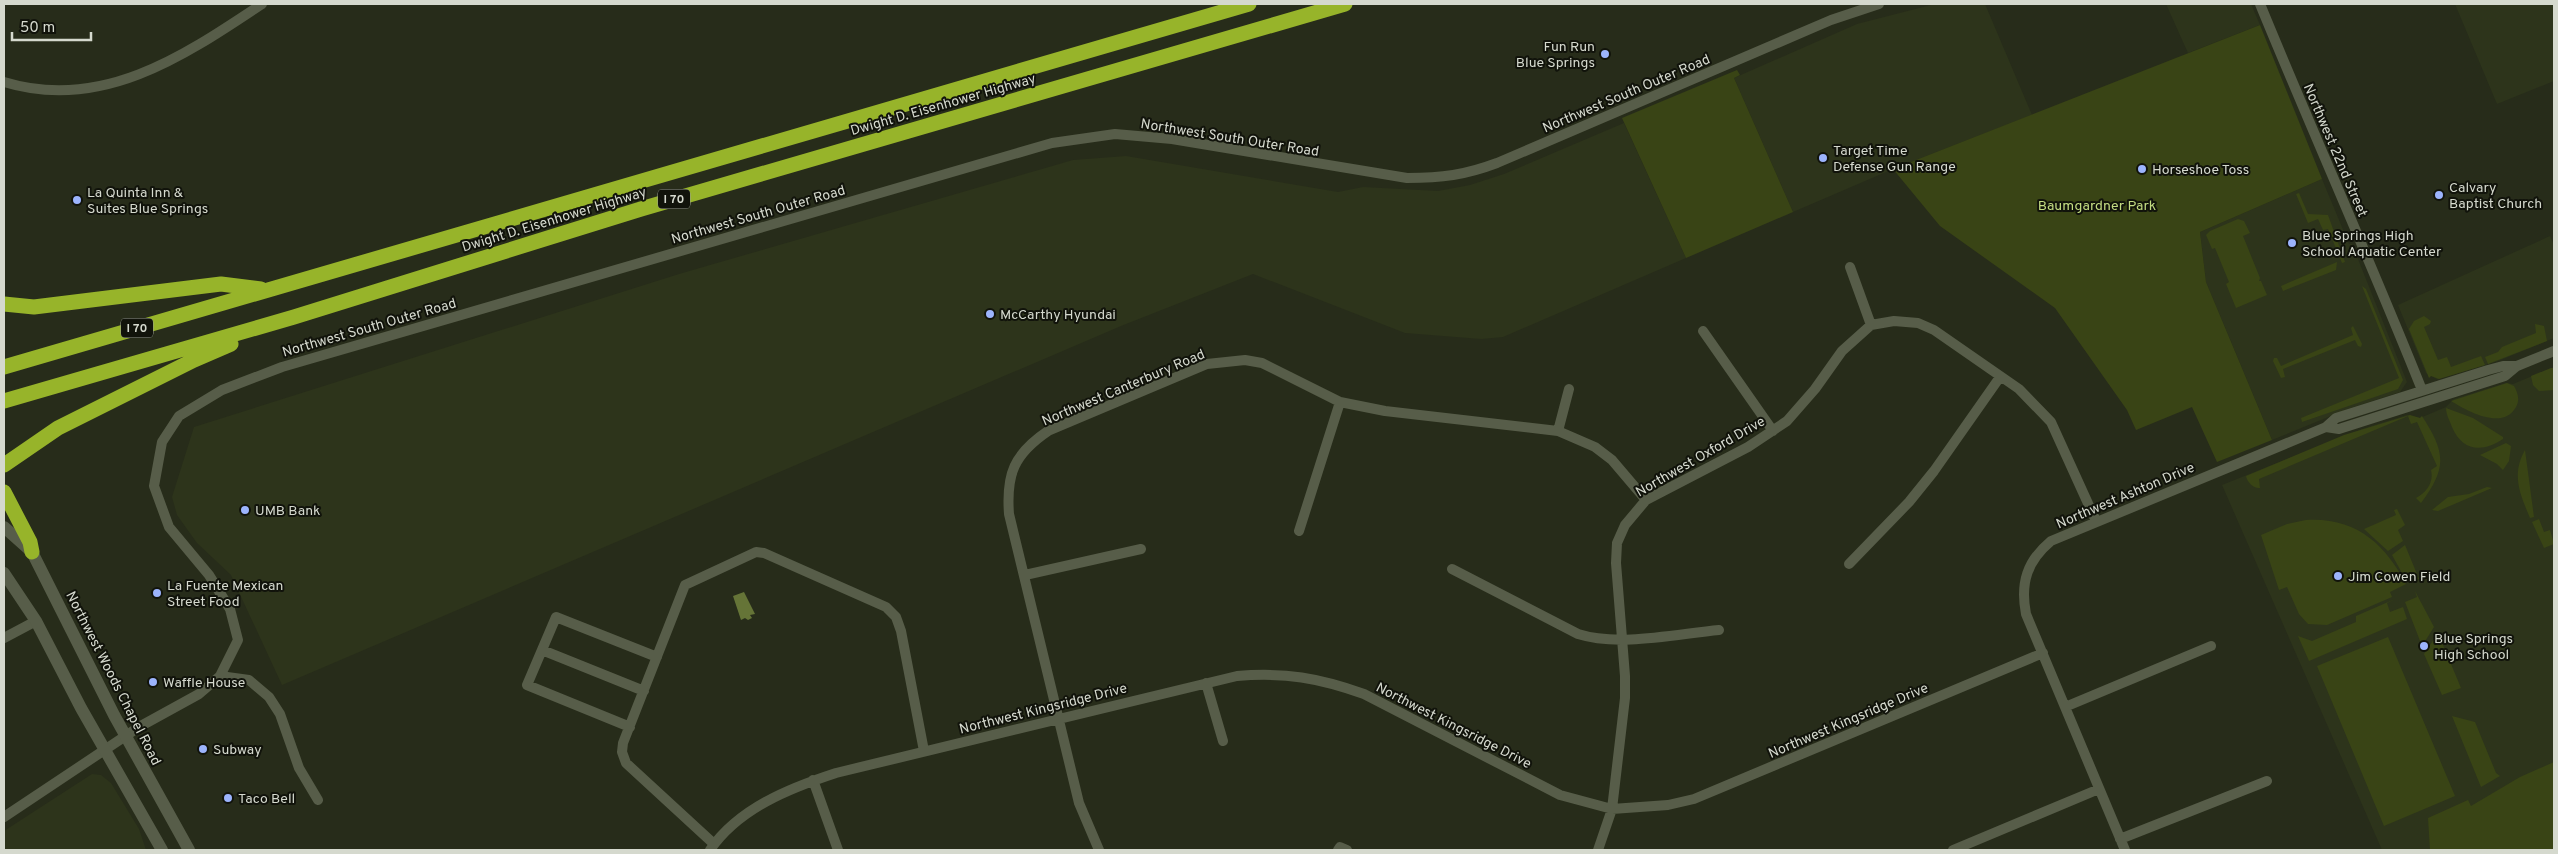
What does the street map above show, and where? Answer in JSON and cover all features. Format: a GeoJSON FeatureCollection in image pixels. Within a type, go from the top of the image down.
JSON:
{"type":"FeatureCollection","features":[{"type":"Feature","properties":{"kind":"highway","name":"Dwight D. Eisenhower Highway"},"geometry":{"type":"LineString","coordinates":[[4,367],[1249,4]]}},
{"type":"Feature","properties":{"kind":"highway","name":"Dwight D. Eisenhower Highway"},"geometry":{"type":"LineString","coordinates":[[4,401],[294,317],[642,208],[1345,4]]}},
{"type":"Feature","properties":{"kind":"highway"},"geometry":{"type":"LineString","coordinates":[[4,304],[34,307],[221,284],[270,290]]}},
{"type":"Feature","properties":{"kind":"highway"},"geometry":{"type":"LineString","coordinates":[[6,466],[41,438],[67,424],[194,360],[294,317]]}},
{"type":"Feature","properties":{"kind":"highway"},"geometry":{"type":"LineString","coordinates":[[4,492],[30,542],[32,552]]}},
{"type":"Feature","properties":{"kind":"main road","name":"Northwest Woods Chapel Road"},"geometry":{"type":"LineString","coordinates":[[4,527],[32,552],[126,736],[189,850]]}},
{"type":"Feature","properties":{"kind":"main road"},"geometry":{"type":"LineString","coordinates":[[4,573],[36,621],[104,749],[162,850]]}},
{"type":"Feature","properties":{"kind":"street"},"geometry":{"type":"LineString","coordinates":[[4,82],[24,88],[50,91],[77,91],[105,86],[135,76],[172,60],[204,42],[262,4]]}},
{"type":"Feature","properties":{"kind":"street","name":"Northwest South Outer Road"},"geometry":{"type":"LineString","coordinates":[[4,817],[104,749],[199,694],[220,676],[238,640],[230,609],[210,575],[169,527],[154,486],[162,442],[179,416],[222,390],[282,367],[1052,142],[1115,134],[1172,139],[1407,178],[1438,178],[1466,174],[1498,163],[1831,20],[1879,4]]}},
{"type":"Feature","properties":{"kind":"street","name":"Northwest 22nd Street"},"geometry":{"type":"LineString","coordinates":[[2260,4],[2336,189],[2378,281],[2422,390]]}},
{"type":"Feature","properties":{"kind":"street"},"geometry":{"type":"LineString","coordinates":[[1850,267],[1871,325],[1894,321],[1918,323],[1934,330],[2019,389],[2051,422],[2096,521]]}},
{"type":"Feature","properties":{"kind":"street","name":"Northwest Oxford Drive"},"geometry":{"type":"LineString","coordinates":[[1598,850],[1612,809],[1625,698],[1616,563],[1617,543],[1626,524],[1646,500],[1748,447],[1787,420],[1815,389],[1848,344],[1871,325]]}},
{"type":"Feature","properties":{"kind":"street"},"geometry":{"type":"LineString","coordinates":[[1703,331],[1773,431]]}},
{"type":"Feature","properties":{"kind":"street","name":"Northwest Ashton Drive"},"geometry":{"type":"LineString","coordinates":[[2326,427],[2339,428],[2505,376],[2516,366],[2554,351]]}},
{"type":"Feature","properties":{"kind":"street","name":"Northwest Canterbury Road"},"geometry":{"type":"LineString","coordinates":[[1099,850],[1079,803],[1060,718],[1009,514],[1009,479],[1022,453],[1033,441],[1048,432],[1207,364],[1224,361],[1262,363],[1340,402],[1385,411],[1558,431],[1595,447],[1612,460],[1646,500]]}},
{"type":"Feature","properties":{"kind":"street","name":"Northwest Ashton Drive"},"geometry":{"type":"LineString","coordinates":[[2043,653],[2026,614],[2023,597],[2024,580],[2030,562],[2051,541],[2326,427],[2336,418],[2503,366],[2516,366]]}},
{"type":"Feature","properties":{"kind":"street"},"geometry":{"type":"LineString","coordinates":[[1849,564],[1915,494],[2000,377]]}},
{"type":"Feature","properties":{"kind":"street"},"geometry":{"type":"LineString","coordinates":[[1558,431],[1569,389]]}},
{"type":"Feature","properties":{"kind":"street"},"geometry":{"type":"LineString","coordinates":[[1299,531],[1340,402]]}},
{"type":"Feature","properties":{"kind":"street"},"geometry":{"type":"LineString","coordinates":[[1025,575],[1141,549]]}},
{"type":"Feature","properties":{"kind":"street"},"geometry":{"type":"LineString","coordinates":[[712,847],[626,763],[622,752],[623,743],[685,585],[756,552],[764,553],[886,607],[896,617],[901,631],[924,751]]}},
{"type":"Feature","properties":{"kind":"street"},"geometry":{"type":"LineString","coordinates":[[1452,569],[1578,634],[1594,639],[1622,639],[1719,630]]}},
{"type":"Feature","properties":{"kind":"street"},"geometry":{"type":"LineString","coordinates":[[630,727],[527,685],[556,617],[657,657]]}},
{"type":"Feature","properties":{"kind":"street"},"geometry":{"type":"LineString","coordinates":[[4,638],[36,621]]}},
{"type":"Feature","properties":{"kind":"street"},"geometry":{"type":"LineString","coordinates":[[2065,707],[2211,646]]}},
{"type":"Feature","properties":{"kind":"street"},"geometry":{"type":"LineString","coordinates":[[542,650],[644,691]]}},
{"type":"Feature","properties":{"kind":"street"},"geometry":{"type":"LineString","coordinates":[[2043,653],[2125,850]]}},
{"type":"Feature","properties":{"kind":"street","name":"Northwest Kingsridge Drive"},"geometry":{"type":"LineString","coordinates":[[712,847],[758,807],[786,790],[813,780],[924,751],[1206,683],[1237,676],[1266,674],[1318,679],[1364,694],[1560,795],[1612,809],[1668,805],[1694,799],[2043,653]]}},
{"type":"Feature","properties":{"kind":"street"},"geometry":{"type":"LineString","coordinates":[[220,676],[249,680],[269,696],[280,714],[299,768],[318,800]]}},
{"type":"Feature","properties":{"kind":"street"},"geometry":{"type":"LineString","coordinates":[[1206,683],[1223,741]]}},
{"type":"Feature","properties":{"kind":"street"},"geometry":{"type":"LineString","coordinates":[[813,780],[838,850]]}},
{"type":"Feature","properties":{"kind":"street"},"geometry":{"type":"LineString","coordinates":[[2120,839],[2267,781]]}},
{"type":"Feature","properties":{"kind":"street"},"geometry":{"type":"LineString","coordinates":[[1953,850],[2099,789]]}},
{"type":"Feature","properties":{"kind":"street"},"geometry":{"type":"LineString","coordinates":[[1338,850],[1340,847],[1347,850]]}},
{"type":"Feature","properties":{"kind":"shaded area"},"geometry":{"type":"Polygon","coordinates":[[[1935,4],[1985,4],[2032,115],[1893,169],[1793,212],[1734,78],[1857,24],[1935,4]]]}},
{"type":"Feature","properties":{"kind":"shaded area"},"geometry":{"type":"Polygon","coordinates":[[[2166,4],[2251,4],[2260,25],[2188,53],[2166,4]]]}},
{"type":"Feature","properties":{"kind":"shaded area"},"geometry":{"type":"Polygon","coordinates":[[[2455,4],[2554,4],[2554,81],[2497,104],[2455,4]]]}},
{"type":"Feature","properties":{"kind":"shaded area"},"geometry":{"type":"Polygon","coordinates":[[[1624,123],[1686,258],[1503,337],[1481,339],[1405,333],[1253,274],[1121,326],[282,685],[231,575],[197,543],[177,515],[172,497],[194,427],[679,274],[1073,160],[1126,156],[1338,192],[1363,187],[1438,191],[1470,185],[1504,174],[1624,123]]]}},
{"type":"Feature","properties":{"kind":"shaded area"},"geometry":{"type":"Polygon","coordinates":[[[2322,179],[2349,244],[2352,244],[2407,382],[2400,392],[2348,409],[2272,440],[2206,282],[2200,232],[2322,179]]]}},
{"type":"Feature","properties":{"kind":"shaded area"},"geometry":{"type":"Polygon","coordinates":[[[2550,236],[2554,245],[2554,338],[2498,361],[2448,376],[2437,379],[2426,373],[2398,305],[2550,236]]]}},
{"type":"Feature","properties":{"kind":"shaded area","name":"Blue Springs High School"},"geometry":{"type":"Polygon","coordinates":[[[2554,367],[2554,850],[2382,850],[2222,485],[2362,429],[2407,415],[2420,418],[2446,407],[2454,399],[2506,383],[2513,384],[2554,367]]]}},
{"type":"Feature","properties":{"kind":"shaded area"},"geometry":{"type":"Polygon","coordinates":[[[744,592],[755,614],[750,615],[752,618],[748,620],[745,618],[741,620],[733,596],[744,592]]]}},
{"type":"Feature","properties":{"kind":"shaded area"},"geometry":{"type":"Polygon","coordinates":[[[92,774],[101,775],[111,783],[139,829],[146,850],[4,850],[4,831],[92,774]]]}},
{"type":"Feature","properties":{"kind":"green space","name":"Baumgardner Park"},"geometry":{"type":"Polygon","coordinates":[[[2260,25],[2322,179],[2200,232],[2206,282],[2272,440],[2217,462],[2192,407],[2136,430],[2127,410],[2055,308],[1940,226],[1893,169],[2260,25]]]}},
{"type":"Feature","properties":{"kind":"green space"},"geometry":{"type":"Polygon","coordinates":[[[1737,70],[1740,75],[1734,78],[1793,212],[1686,258],[1622,118],[1737,70]]]}},
{"type":"Feature","properties":{"kind":"green space"},"geometry":{"type":"Polygon","coordinates":[[[2299,193],[2308,214],[2328,215],[2345,262],[2342,263],[2328,229],[2323,230],[2318,219],[2308,223],[2296,194],[2299,193]]]}},
{"type":"Feature","properties":{"kind":"green space"},"geometry":{"type":"Polygon","coordinates":[[[2238,219],[2244,221],[2250,233],[2243,236],[2260,278],[2259,281],[2261,281],[2267,295],[2236,308],[2226,284],[2229,282],[2215,248],[2212,249],[2206,235],[2210,231],[2238,219]]]}},
{"type":"Feature","properties":{"kind":"green space"},"geometry":{"type":"Polygon","coordinates":[[[2337,262],[2336,270],[2283,291],[2281,286],[2337,262]]]}},
{"type":"Feature","properties":{"kind":"green space"},"geometry":{"type":"Polygon","coordinates":[[[2362,286],[2366,289],[2403,380],[2398,389],[2302,422],[2301,418],[2399,378],[2362,286]]]}},
{"type":"Feature","properties":{"kind":"green space"},"geometry":{"type":"Polygon","coordinates":[[[2424,316],[2431,321],[2430,324],[2424,327],[2438,360],[2447,357],[2451,367],[2481,356],[2485,365],[2439,379],[2431,376],[2429,378],[2409,329],[2414,321],[2424,316]]]}},
{"type":"Feature","properties":{"kind":"green space"},"geometry":{"type":"Polygon","coordinates":[[[2535,324],[2544,326],[2547,341],[2488,364],[2485,357],[2498,352],[2502,347],[2536,333],[2535,324]]]}},
{"type":"Feature","properties":{"kind":"green space"},"geometry":{"type":"Polygon","coordinates":[[[2353,326],[2362,344],[2361,347],[2358,346],[2355,340],[2283,369],[2285,377],[2281,378],[2273,361],[2274,358],[2277,358],[2281,366],[2353,335],[2351,328],[2353,326]]]}},
{"type":"Feature","properties":{"kind":"green space"},"geometry":{"type":"Polygon","coordinates":[[[2554,368],[2554,390],[2539,391],[2533,385],[2531,376],[2554,368]]]}},
{"type":"Feature","properties":{"kind":"green space"},"geometry":{"type":"Polygon","coordinates":[[[2507,383],[2514,386],[2518,402],[2510,414],[2503,418],[2485,417],[2475,414],[2451,401],[2507,383]]]}},
{"type":"Feature","properties":{"kind":"green space"},"geometry":{"type":"Polygon","coordinates":[[[2446,408],[2473,418],[2503,437],[2503,439],[2480,448],[2467,445],[2456,435],[2448,418],[2446,408]]]}},
{"type":"Feature","properties":{"kind":"green space"},"geometry":{"type":"Polygon","coordinates":[[[2410,415],[2420,418],[2422,416],[2436,440],[2439,451],[2439,470],[2436,480],[2421,503],[2416,498],[2429,486],[2431,470],[2437,466],[2417,422],[2411,424],[2408,416],[2259,479],[2260,488],[2249,483],[2246,476],[2344,435],[2410,415]]]}},
{"type":"Feature","properties":{"kind":"green space"},"geometry":{"type":"Polygon","coordinates":[[[2506,443],[2511,446],[2509,461],[2503,470],[2497,464],[2480,455],[2506,443]]]}},
{"type":"Feature","properties":{"kind":"green space"},"geometry":{"type":"Polygon","coordinates":[[[2525,450],[2534,517],[2530,518],[2518,484],[2518,468],[2525,450]]]}},
{"type":"Feature","properties":{"kind":"green space"},"geometry":{"type":"Polygon","coordinates":[[[2487,487],[2492,488],[2438,511],[2432,510],[2448,497],[2469,494],[2487,487]]]}},
{"type":"Feature","properties":{"kind":"green space"},"geometry":{"type":"Polygon","coordinates":[[[2397,509],[2405,525],[2398,530],[2403,541],[2388,551],[2364,529],[2396,515],[2394,510],[2397,509]]]}},
{"type":"Feature","properties":{"kind":"green space"},"geometry":{"type":"Polygon","coordinates":[[[2539,519],[2544,532],[2550,530],[2554,544],[2544,548],[2532,522],[2539,519]]]}},
{"type":"Feature","properties":{"kind":"green space","name":"Jim Cowen Field"},"geometry":{"type":"Polygon","coordinates":[[[2306,520],[2324,520],[2340,523],[2354,528],[2367,536],[2389,557],[2406,584],[2390,592],[2392,597],[2327,625],[2308,624],[2299,614],[2287,587],[2279,590],[2261,535],[2287,524],[2306,520]]]}},
{"type":"Feature","properties":{"kind":"green space"},"geometry":{"type":"Polygon","coordinates":[[[2405,545],[2419,579],[2407,582],[2392,555],[2405,545]]]}},
{"type":"Feature","properties":{"kind":"green space"},"geometry":{"type":"Polygon","coordinates":[[[2415,591],[2434,627],[2422,646],[2405,602],[2417,597],[2415,591]]]}},
{"type":"Feature","properties":{"kind":"green space"},"geometry":{"type":"Polygon","coordinates":[[[2395,599],[2387,603],[2390,612],[2403,607],[2407,619],[2309,661],[2298,636],[2312,641],[2356,622],[2356,616],[2395,599]]]}},
{"type":"Feature","properties":{"kind":"green space"},"geometry":{"type":"Polygon","coordinates":[[[2438,633],[2461,688],[2442,695],[2424,654],[2438,633]]]}},
{"type":"Feature","properties":{"kind":"green space"},"geometry":{"type":"Polygon","coordinates":[[[2388,637],[2455,796],[2384,826],[2317,666],[2388,637]]]}},
{"type":"Feature","properties":{"kind":"green space"},"geometry":{"type":"Polygon","coordinates":[[[2452,716],[2475,722],[2496,773],[2500,776],[2481,787],[2452,716]]]}},
{"type":"Feature","properties":{"kind":"green space"},"geometry":{"type":"Polygon","coordinates":[[[2554,762],[2554,850],[2430,850],[2428,818],[2468,800],[2471,806],[2520,777],[2554,762]]]}},
{"type":"Feature","properties":{"kind":"place","name":"Fun Run Blue Springs"},"geometry":{"type":"Point","coordinates":[1605,54]}},
{"type":"Feature","properties":{"kind":"place","name":"Target Time Defense Gun Range"},"geometry":{"type":"Point","coordinates":[1823,158]}},
{"type":"Feature","properties":{"kind":"place","name":"Horseshoe Toss"},"geometry":{"type":"Point","coordinates":[2142,169]}},
{"type":"Feature","properties":{"kind":"place","name":"Calvary Baptist Church"},"geometry":{"type":"Point","coordinates":[2439,195]}},
{"type":"Feature","properties":{"kind":"place","name":"La Quinta Inn & Suites Blue Springs"},"geometry":{"type":"Point","coordinates":[77,200]}},
{"type":"Feature","properties":{"kind":"place","name":"Blue Springs High School Aquatic Center"},"geometry":{"type":"Point","coordinates":[2292,243]}},
{"type":"Feature","properties":{"kind":"place","name":"McCarthy Hyundai"},"geometry":{"type":"Point","coordinates":[990,314]}},
{"type":"Feature","properties":{"kind":"place","name":"UMB Bank"},"geometry":{"type":"Point","coordinates":[245,510]}},
{"type":"Feature","properties":{"kind":"place","name":"Jim Cowen Field"},"geometry":{"type":"Point","coordinates":[2338,576]}},
{"type":"Feature","properties":{"kind":"place","name":"La Fuente Mexican Street Food"},"geometry":{"type":"Point","coordinates":[157,593]}},
{"type":"Feature","properties":{"kind":"place","name":"Blue Springs High School"},"geometry":{"type":"Point","coordinates":[2424,646]}},
{"type":"Feature","properties":{"kind":"place","name":"Waffle House"},"geometry":{"type":"Point","coordinates":[153,682]}},
{"type":"Feature","properties":{"kind":"place","name":"Subway"},"geometry":{"type":"Point","coordinates":[203,749]}},
{"type":"Feature","properties":{"kind":"place","name":"Taco Bell"},"geometry":{"type":"Point","coordinates":[228,798]}}]}
